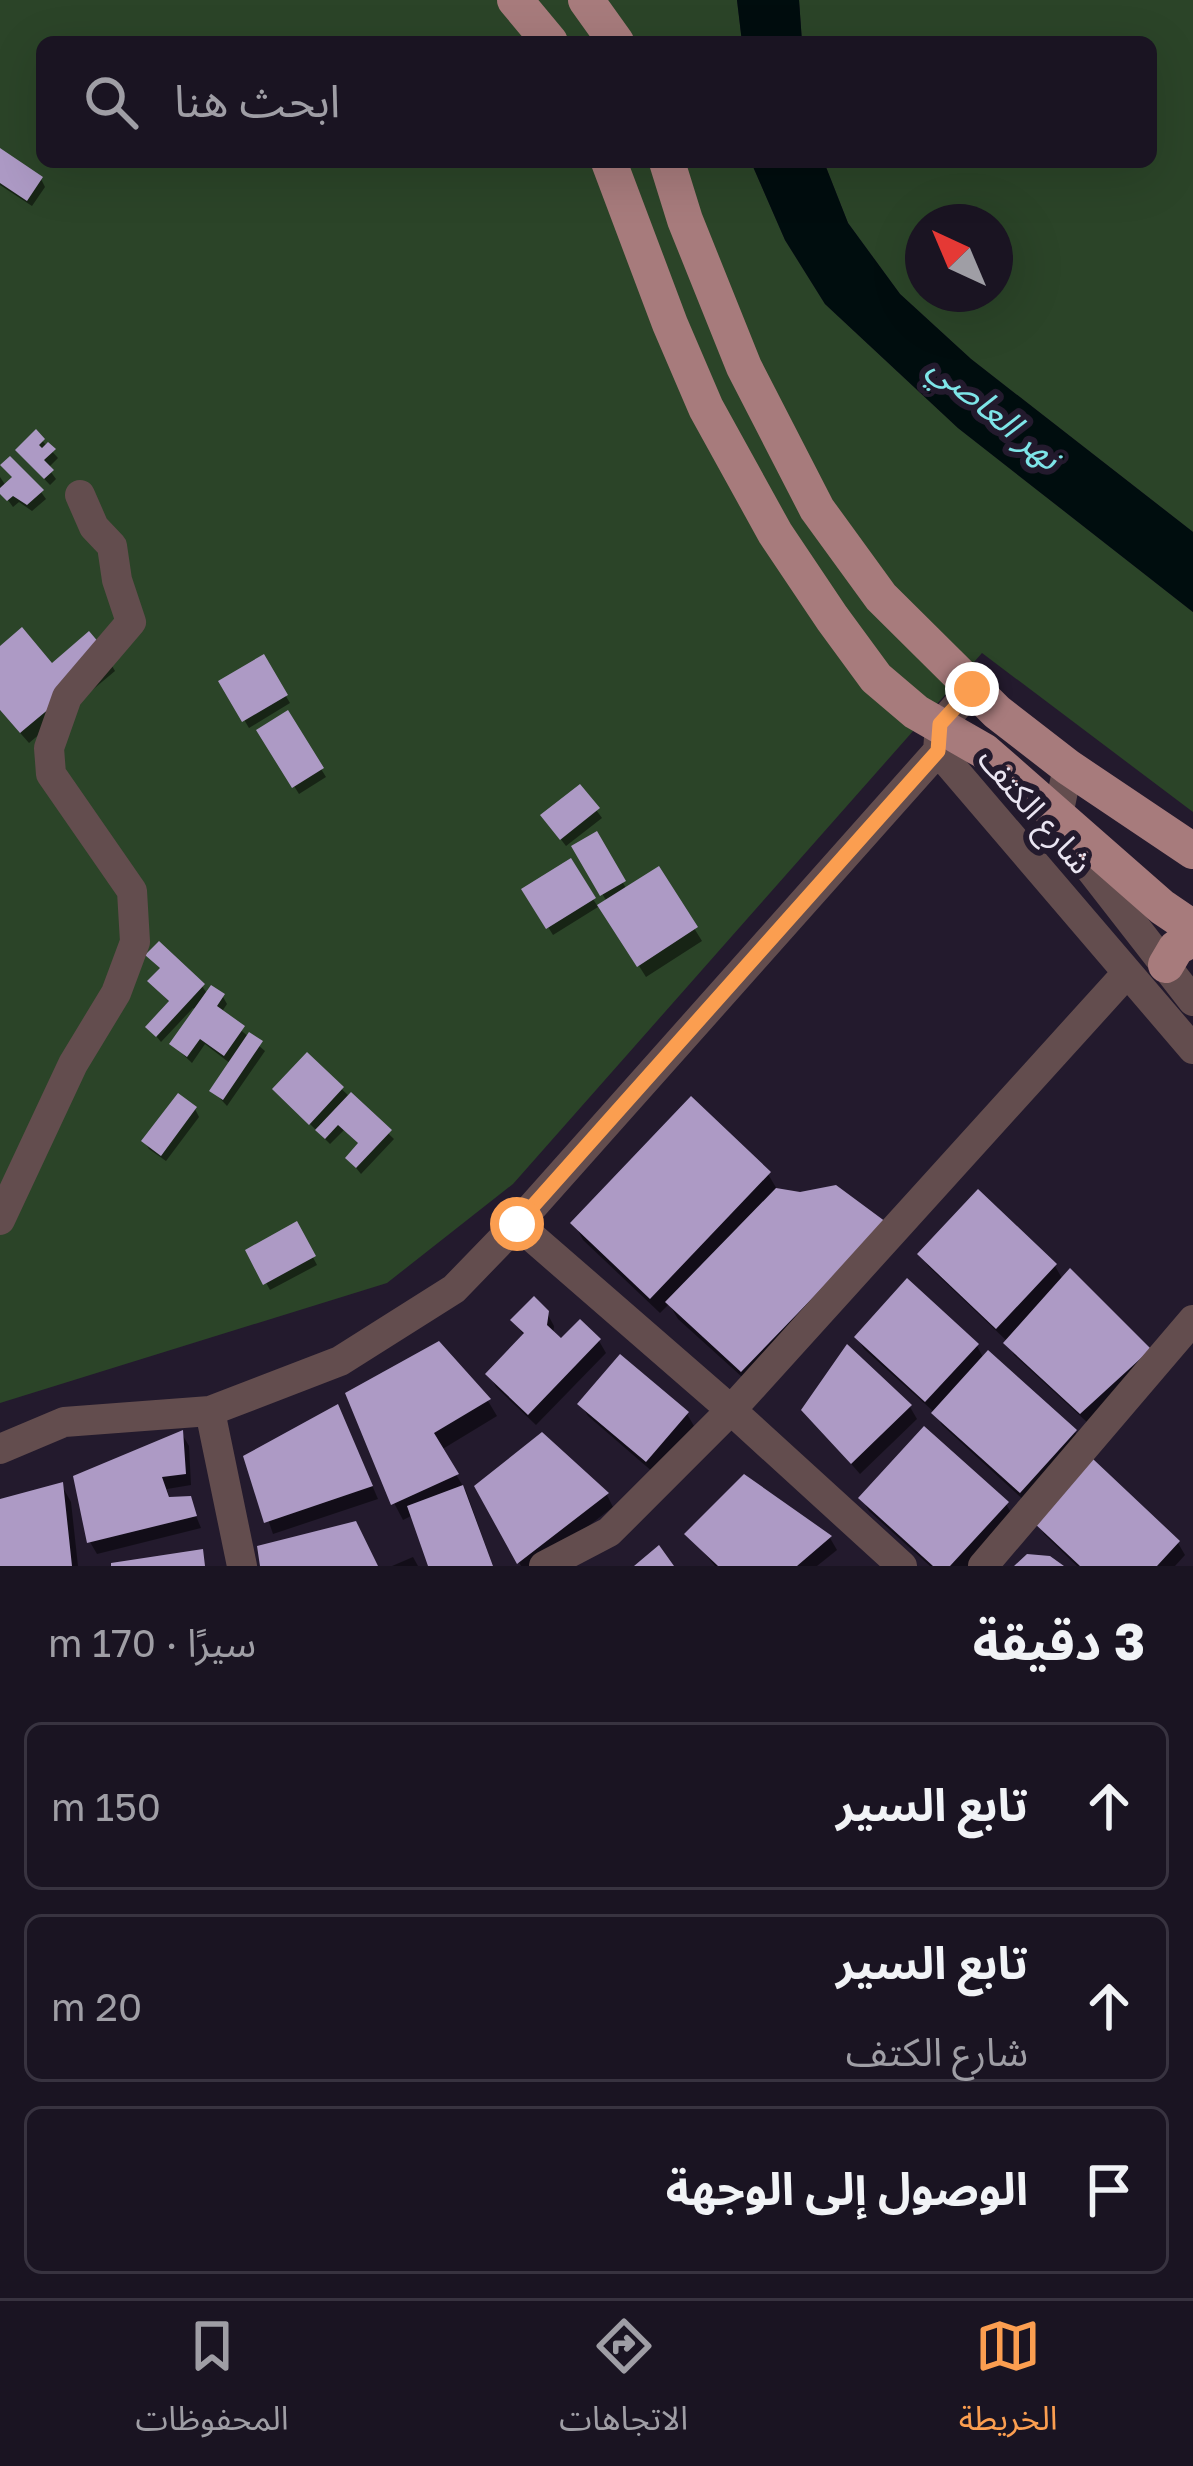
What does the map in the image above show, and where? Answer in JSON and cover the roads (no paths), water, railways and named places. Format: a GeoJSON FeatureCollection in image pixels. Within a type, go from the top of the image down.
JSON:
{"type":"FeatureCollection","features":[{"type":"Feature","properties":{"kind":"main road"},"geometry":{"type":"LineString","coordinates":[[515,0],[545,36]]}},
{"type":"Feature","properties":{"kind":"main road"},"geometry":{"type":"LineString","coordinates":[[586,0],[612,36]]}},
{"type":"Feature","properties":{"kind":"main road"},"geometry":{"type":"LineString","coordinates":[[611,168],[706,409],[775,532],[876,678],[939,738],[984,752],[1162,907],[1193,928]]}},
{"type":"Feature","properties":{"kind":"main road"},"geometry":{"type":"LineString","coordinates":[[669,168],[744,367],[817,508],[881,597],[972,689],[1068,767],[1193,851]]}},
{"type":"Feature","properties":{"kind":"main road"},"geometry":{"type":"LineString","coordinates":[[1166,965],[1176,948],[1193,938]]}},
{"type":"Feature","properties":{"kind":"street"},"geometry":{"type":"LineString","coordinates":[[0,1220],[73,1064],[116,993],[135,942],[132,891],[51,774],[49,748],[68,697],[131,622],[112,546],[94,527],[80,495]]}},
{"type":"Feature","properties":{"kind":"street"},"geometry":{"type":"LineString","coordinates":[[0,1449],[64,1422],[210,1411],[340,1361],[454,1289],[517,1224],[939,738],[972,689]]}},
{"type":"Feature","properties":{"kind":"street","name":"شارع الكتف"},"geometry":{"type":"LineString","coordinates":[[939,738],[1193,1048]]}},
{"type":"Feature","properties":{"kind":"street"},"geometry":{"type":"LineString","coordinates":[[1068,767],[1058,814],[1074,852],[1193,1000]]}},
{"type":"Feature","properties":{"kind":"street"},"geometry":{"type":"LineString","coordinates":[[544,1566],[609,1532],[731,1410],[1127,973]]}},
{"type":"Feature","properties":{"kind":"street"},"geometry":{"type":"LineString","coordinates":[[517,1224],[902,1566]]}},
{"type":"Feature","properties":{"kind":"street"},"geometry":{"type":"LineString","coordinates":[[983,1566],[1193,1320]]}},
{"type":"Feature","properties":{"kind":"street"},"geometry":{"type":"LineString","coordinates":[[210,1411],[242,1566]]}},
{"type":"Feature","properties":{"kind":"water"},"geometry":{"type":"Polygon","coordinates":[[[737,0],[799,0],[802,36],[741,36],[737,0]]]}},
{"type":"Feature","properties":{"kind":"water","name":"نهر العاصي"},"geometry":{"type":"Polygon","coordinates":[[[754,168],[826,168],[848,223],[905,299],[905,312],[920,312],[971,359],[1193,532],[1193,612],[958,428],[825,304],[785,240],[754,168]]]}}]}
